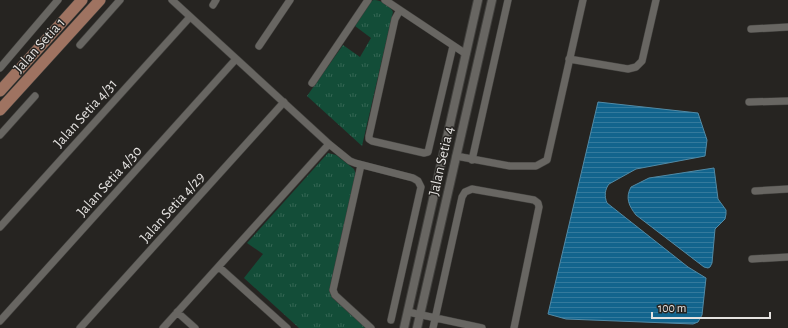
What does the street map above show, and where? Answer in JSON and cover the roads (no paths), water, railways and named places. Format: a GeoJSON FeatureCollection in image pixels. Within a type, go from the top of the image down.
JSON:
{"type":"FeatureCollection","features":[{"type":"Feature","properties":{"kind":"main road","name":"Jalan Setia 1"},"geometry":{"type":"LineString","coordinates":[[0,91],[82,0]]}},
{"type":"Feature","properties":{"kind":"main road","name":"Jalan Setia 1"},"geometry":{"type":"LineString","coordinates":[[0,110],[100,0]]}},
{"type":"Feature","properties":{"kind":"street"},"geometry":{"type":"LineString","coordinates":[[0,68],[58,0]]}},
{"type":"Feature","properties":{"kind":"street"},"geometry":{"type":"LineString","coordinates":[[80,45],[120,0]]}},
{"type":"Feature","properties":{"kind":"street"},"geometry":{"type":"LineString","coordinates":[[172,0],[329,144],[350,161],[360,165],[413,178],[418,181],[421,187],[391,320]]}},
{"type":"Feature","properties":{"kind":"street"},"geometry":{"type":"LineString","coordinates":[[259,46],[290,0]]}},
{"type":"Feature","properties":{"kind":"street"},"geometry":{"type":"LineString","coordinates":[[312,83],[368,0]]}},
{"type":"Feature","properties":{"kind":"street"},"geometry":{"type":"LineString","coordinates":[[385,0],[466,54]]}},
{"type":"Feature","properties":{"kind":"street","name":"Jalan Setia 4"},"geometry":{"type":"LineString","coordinates":[[404,328],[478,0]]}},
{"type":"Feature","properties":{"kind":"street","name":"Jalan Setia 4"},"geometry":{"type":"LineString","coordinates":[[417,328],[492,0]]}},
{"type":"Feature","properties":{"kind":"street"},"geometry":{"type":"LineString","coordinates":[[472,160],[508,0]]}},
{"type":"Feature","properties":{"kind":"street"},"geometry":{"type":"LineString","coordinates":[[456,156],[510,166],[536,166],[547,160],[569,59],[584,0]]}},
{"type":"Feature","properties":{"kind":"street"},"geometry":{"type":"LineString","coordinates":[[569,59],[628,68],[636,67],[642,61],[656,0]]}},
{"type":"Feature","properties":{"kind":"street"},"geometry":{"type":"LineString","coordinates":[[400,10],[395,19],[368,136],[369,139],[424,153],[428,152],[453,46]]}},
{"type":"Feature","properties":{"kind":"street","name":"Jalan Setia 4/31"},"geometry":{"type":"LineString","coordinates":[[0,227],[190,17]]}},
{"type":"Feature","properties":{"kind":"street"},"geometry":{"type":"LineString","coordinates":[[751,29],[788,27]]}},
{"type":"Feature","properties":{"kind":"street","name":"Jalan Setia 4/30"},"geometry":{"type":"LineString","coordinates":[[0,321],[236,59]]}},
{"type":"Feature","properties":{"kind":"street"},"geometry":{"type":"LineString","coordinates":[[0,135],[35,96]]}},
{"type":"Feature","properties":{"kind":"street"},"geometry":{"type":"LineString","coordinates":[[749,102],[788,101]]}},
{"type":"Feature","properties":{"kind":"street","name":"Jalan Setia 4/29"},"geometry":{"type":"LineString","coordinates":[[80,328],[284,102]]}},
{"type":"Feature","properties":{"kind":"street"},"geometry":{"type":"LineString","coordinates":[[163,328],[329,144]]}},
{"type":"Feature","properties":{"kind":"street"},"geometry":{"type":"LineString","coordinates":[[360,165],[333,290],[335,295],[371,328]]}},
{"type":"Feature","properties":{"kind":"street"},"geometry":{"type":"LineString","coordinates":[[434,328],[462,197],[465,192],[472,189],[534,200],[538,203],[539,207],[514,328]]}},
{"type":"Feature","properties":{"kind":"street"},"geometry":{"type":"LineString","coordinates":[[755,191],[788,189]]}},
{"type":"Feature","properties":{"kind":"street"},"geometry":{"type":"LineString","coordinates":[[752,259],[788,257]]}},
{"type":"Feature","properties":{"kind":"street"},"geometry":{"type":"LineString","coordinates":[[219,267],[287,328]]}},
{"type":"Feature","properties":{"kind":"street"},"geometry":{"type":"LineString","coordinates":[[177,312],[195,328]]}},
{"type":"Feature","properties":{"kind":"street"},"geometry":{"type":"LineString","coordinates":[[408,312],[482,328]]}},
{"type":"Feature","properties":{"kind":"water"},"geometry":{"type":"Polygon","coordinates":[[[598,102],[698,113],[707,140],[705,156],[636,169],[609,184],[605,195],[607,203],[688,267],[706,278],[702,315],[698,322],[693,324],[566,319],[548,314],[598,102]]]}},
{"type":"Feature","properties":{"kind":"water"},"geometry":{"type":"Polygon","coordinates":[[[714,168],[718,199],[726,210],[726,214],[725,219],[715,229],[712,263],[708,268],[704,267],[636,215],[631,208],[628,195],[631,187],[649,178],[714,168]]]}}]}
